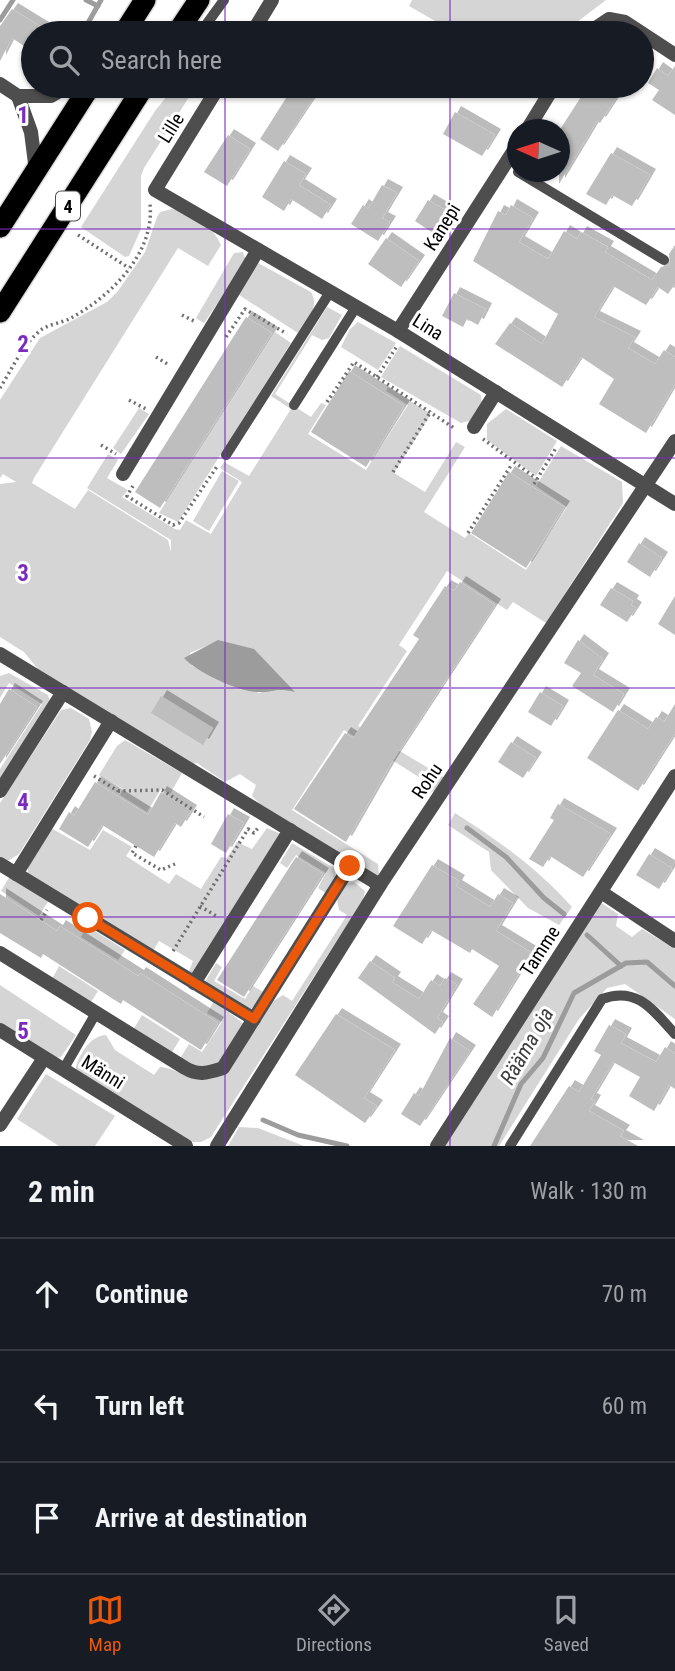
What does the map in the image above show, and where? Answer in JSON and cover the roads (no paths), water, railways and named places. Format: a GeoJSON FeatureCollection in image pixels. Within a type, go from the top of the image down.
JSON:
{"type":"FeatureCollection","features":[{"type":"Feature","properties":{"kind":"highway"},"geometry":{"type":"LineString","coordinates":[[132,21],[145,0]]}},
{"type":"Feature","properties":{"kind":"highway"},"geometry":{"type":"LineString","coordinates":[[185,21],[199,0]]}},
{"type":"Feature","properties":{"kind":"highway","name":"4"},"geometry":{"type":"LineString","coordinates":[[0,227],[82,98]]}},
{"type":"Feature","properties":{"kind":"highway","name":"4"},"geometry":{"type":"LineString","coordinates":[[0,312],[138,98]]}},
{"type":"Feature","properties":{"kind":"street"},"geometry":{"type":"LineString","coordinates":[[259,21],[272,0]]}},
{"type":"Feature","properties":{"kind":"street"},"geometry":{"type":"LineString","coordinates":[[654,41],[675,55]]}},
{"type":"Feature","properties":{"kind":"street"},"geometry":{"type":"LineString","coordinates":[[0,84],[18,96],[31,132],[36,170]]}},
{"type":"Feature","properties":{"kind":"street","name":"Lille"},"geometry":{"type":"LineString","coordinates":[[152,192],[211,98]]}},
{"type":"Feature","properties":{"kind":"street"},"geometry":{"type":"LineString","coordinates":[[534,119],[547,98]]}},
{"type":"Feature","properties":{"kind":"street","name":"Kanepi"},"geometry":{"type":"LineString","coordinates":[[401,333],[507,178]]}},
{"type":"Feature","properties":{"kind":"street","name":"Lina"},"geometry":{"type":"LineString","coordinates":[[152,192],[401,333],[675,504]]}},
{"type":"Feature","properties":{"kind":"street"},"geometry":{"type":"LineString","coordinates":[[123,474],[258,250]]}},
{"type":"Feature","properties":{"kind":"street"},"geometry":{"type":"LineString","coordinates":[[476,431],[496,392]]}},
{"type":"Feature","properties":{"kind":"street","name":"Rohu"},"geometry":{"type":"LineString","coordinates":[[217,1146],[380,885],[675,441]]}},
{"type":"Feature","properties":{"kind":"street"},"geometry":{"type":"LineString","coordinates":[[1,656],[380,885]]}},
{"type":"Feature","properties":{"kind":"street"},"geometry":{"type":"LineString","coordinates":[[0,791],[63,692]]}},
{"type":"Feature","properties":{"kind":"street"},"geometry":{"type":"LineString","coordinates":[[16,874],[111,721]]}},
{"type":"Feature","properties":{"kind":"street","name":"Tamme"},"geometry":{"type":"LineString","coordinates":[[437,1146],[675,776]]}},
{"type":"Feature","properties":{"kind":"street"},"geometry":{"type":"LineString","coordinates":[[194,983],[290,830]]}},
{"type":"Feature","properties":{"kind":"street"},"geometry":{"type":"LineString","coordinates":[[0,864],[254,1019]]}},
{"type":"Feature","properties":{"kind":"street"},"geometry":{"type":"LineString","coordinates":[[0,953],[197,1074],[223,1068],[350,866]]}},
{"type":"Feature","properties":{"kind":"street"},"geometry":{"type":"LineString","coordinates":[[601,892],[675,941]]}},
{"type":"Feature","properties":{"kind":"street","name":"Männi"},"geometry":{"type":"LineString","coordinates":[[0,1030],[186,1146]]}},
{"type":"Feature","properties":{"kind":"street"},"geometry":{"type":"LineString","coordinates":[[0,1125],[44,1058]]}},
{"type":"Feature","properties":{"kind":"lane"},"geometry":{"type":"LineString","coordinates":[[209,21],[224,0]]}},
{"type":"Feature","properties":{"kind":"lane"},"geometry":{"type":"LineString","coordinates":[[535,182],[664,260]]}},
{"type":"Feature","properties":{"kind":"lane"},"geometry":{"type":"LineString","coordinates":[[226,455],[330,292]]}},
{"type":"Feature","properties":{"kind":"lane"},"geometry":{"type":"LineString","coordinates":[[294,405],[356,307]]}},
{"type":"Feature","properties":{"kind":"lane"},"geometry":{"type":"LineString","coordinates":[[510,1146],[602,999],[618,993],[647,1003],[675,1034]]}},
{"type":"Feature","properties":{"kind":"lane"},"geometry":{"type":"LineString","coordinates":[[63,1070],[96,1013]]}},
{"type":"Feature","properties":{"kind":"waterway"},"geometry":{"type":"LineString","coordinates":[[0,20],[13,0]]}},
{"type":"Feature","properties":{"kind":"waterway"},"geometry":{"type":"LineString","coordinates":[[86,0],[98,6]]}},
{"type":"Feature","properties":{"kind":"waterway"},"geometry":{"type":"LineString","coordinates":[[89,21],[101,0]]}},
{"type":"Feature","properties":{"kind":"waterway"},"geometry":{"type":"LineString","coordinates":[[467,828],[506,857],[544,898],[564,914]]}},
{"type":"Feature","properties":{"kind":"waterway"},"geometry":{"type":"LineString","coordinates":[[587,935],[621,966]]}},
{"type":"Feature","properties":{"kind":"waterway","name":"Rääma oja"},"geometry":{"type":"LineString","coordinates":[[494,1146],[521,1084],[543,1058],[574,993],[626,963],[647,962],[675,986]]}},
{"type":"Feature","properties":{"kind":"waterway","name":"Rääma oja"},"geometry":{"type":"LineString","coordinates":[[263,1120],[298,1135],[347,1146]]}}]}
